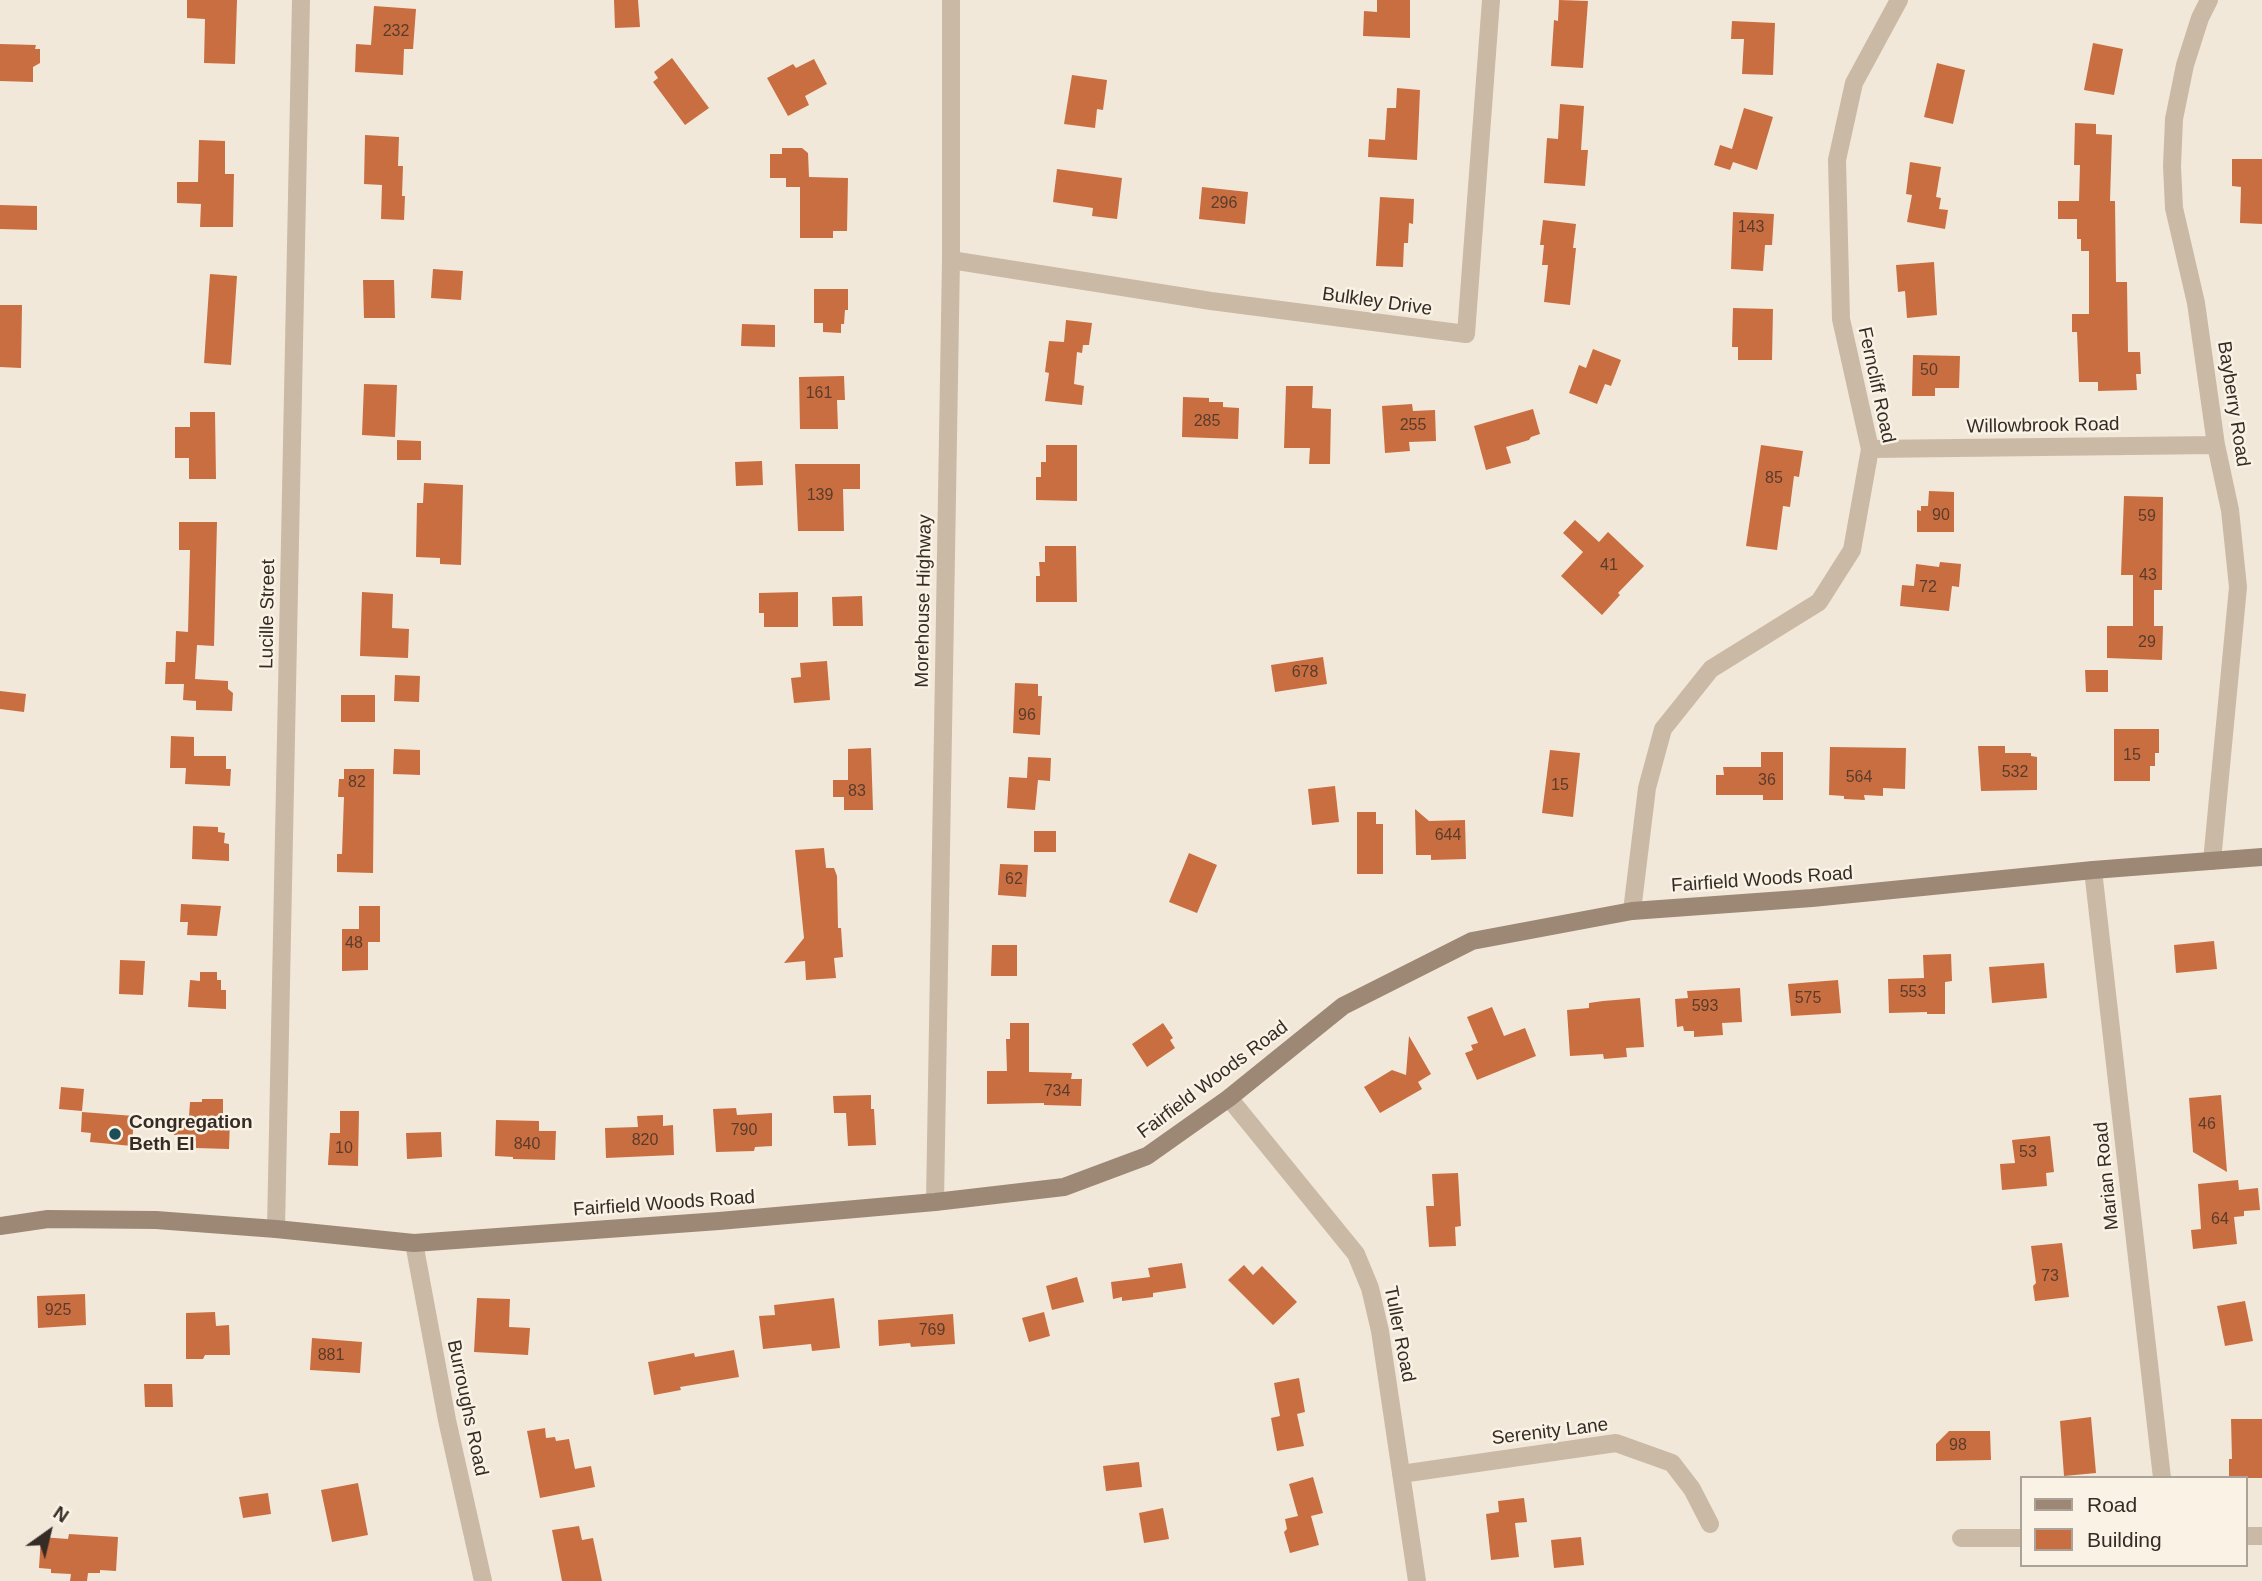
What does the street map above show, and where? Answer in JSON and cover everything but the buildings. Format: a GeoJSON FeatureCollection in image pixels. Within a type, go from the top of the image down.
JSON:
{"type":"FeatureCollection","features":[{"type":"Feature","properties":{"kind":"main road","name":"Fairfield Woods Road"},"geometry":{"type":"LineString","coordinates":[[0,1226],[48,1219],[156,1220],[276,1228],[414,1243],[719,1222],[1065,1187],[1147,1156],[1229,1098],[1343,1006],[1472,941],[1632,911],[1812,898],[2093,870],[2262,857]]}},
{"type":"Feature","properties":{"kind":"street","name":"Lucille Street"},"geometry":{"type":"LineString","coordinates":[[276,1228],[301,0]]}},
{"type":"Feature","properties":{"kind":"street","name":"Morehouse Highway"},"geometry":{"type":"LineString","coordinates":[[935,1202],[951,260],[951,0]]}},
{"type":"Feature","properties":{"kind":"street","name":"Bulkley Drive"},"geometry":{"type":"LineString","coordinates":[[951,260],[1211,301],[1466,334],[1491,0]]}},
{"type":"Feature","properties":{"kind":"street","name":"Ferncliff Road"},"geometry":{"type":"LineString","coordinates":[[1632,911],[1647,788],[1663,729],[1711,669],[1819,602],[1852,550],[1870,449],[1840,319],[1837,160],[1854,83],[1899,0]]}},
{"type":"Feature","properties":{"kind":"street","name":"Bayberry Road"},"geometry":{"type":"LineString","coordinates":[[2208,0],[2185,65],[2174,119],[2172,166],[2174,208],[2196,303],[2216,444],[2230,510],[2238,587],[2212,861]]}},
{"type":"Feature","properties":{"kind":"street","name":"Willowbrook Road"},"geometry":{"type":"LineString","coordinates":[[1870,449],[2216,444]]}},
{"type":"Feature","properties":{"kind":"street","name":"Marian Road"},"geometry":{"type":"LineString","coordinates":[[2093,870],[2162,1476]]}},
{"type":"Feature","properties":{"kind":"street","name":"Tuller Road"},"geometry":{"type":"LineString","coordinates":[[1229,1098],[1356,1254],[1370,1288],[1380,1331],[1417,1581]]}},
{"type":"Feature","properties":{"kind":"street","name":"Burroughs Road"},"geometry":{"type":"LineString","coordinates":[[414,1243],[447,1420],[483,1581]]}},
{"type":"Feature","properties":{"kind":"street","name":"Serenity Lane"},"geometry":{"type":"LineString","coordinates":[[1401,1474],[1616,1443],[1672,1463],[1692,1489],[1710,1524]]}},
{"type":"Feature","properties":{"kind":"street"},"geometry":{"type":"LineString","coordinates":[[1961,1538],[2021,1538]]}},
{"type":"Feature","properties":{"kind":"place","name":"Congregation Beth El"},"geometry":{"type":"Point","coordinates":[115,1134]}}]}
